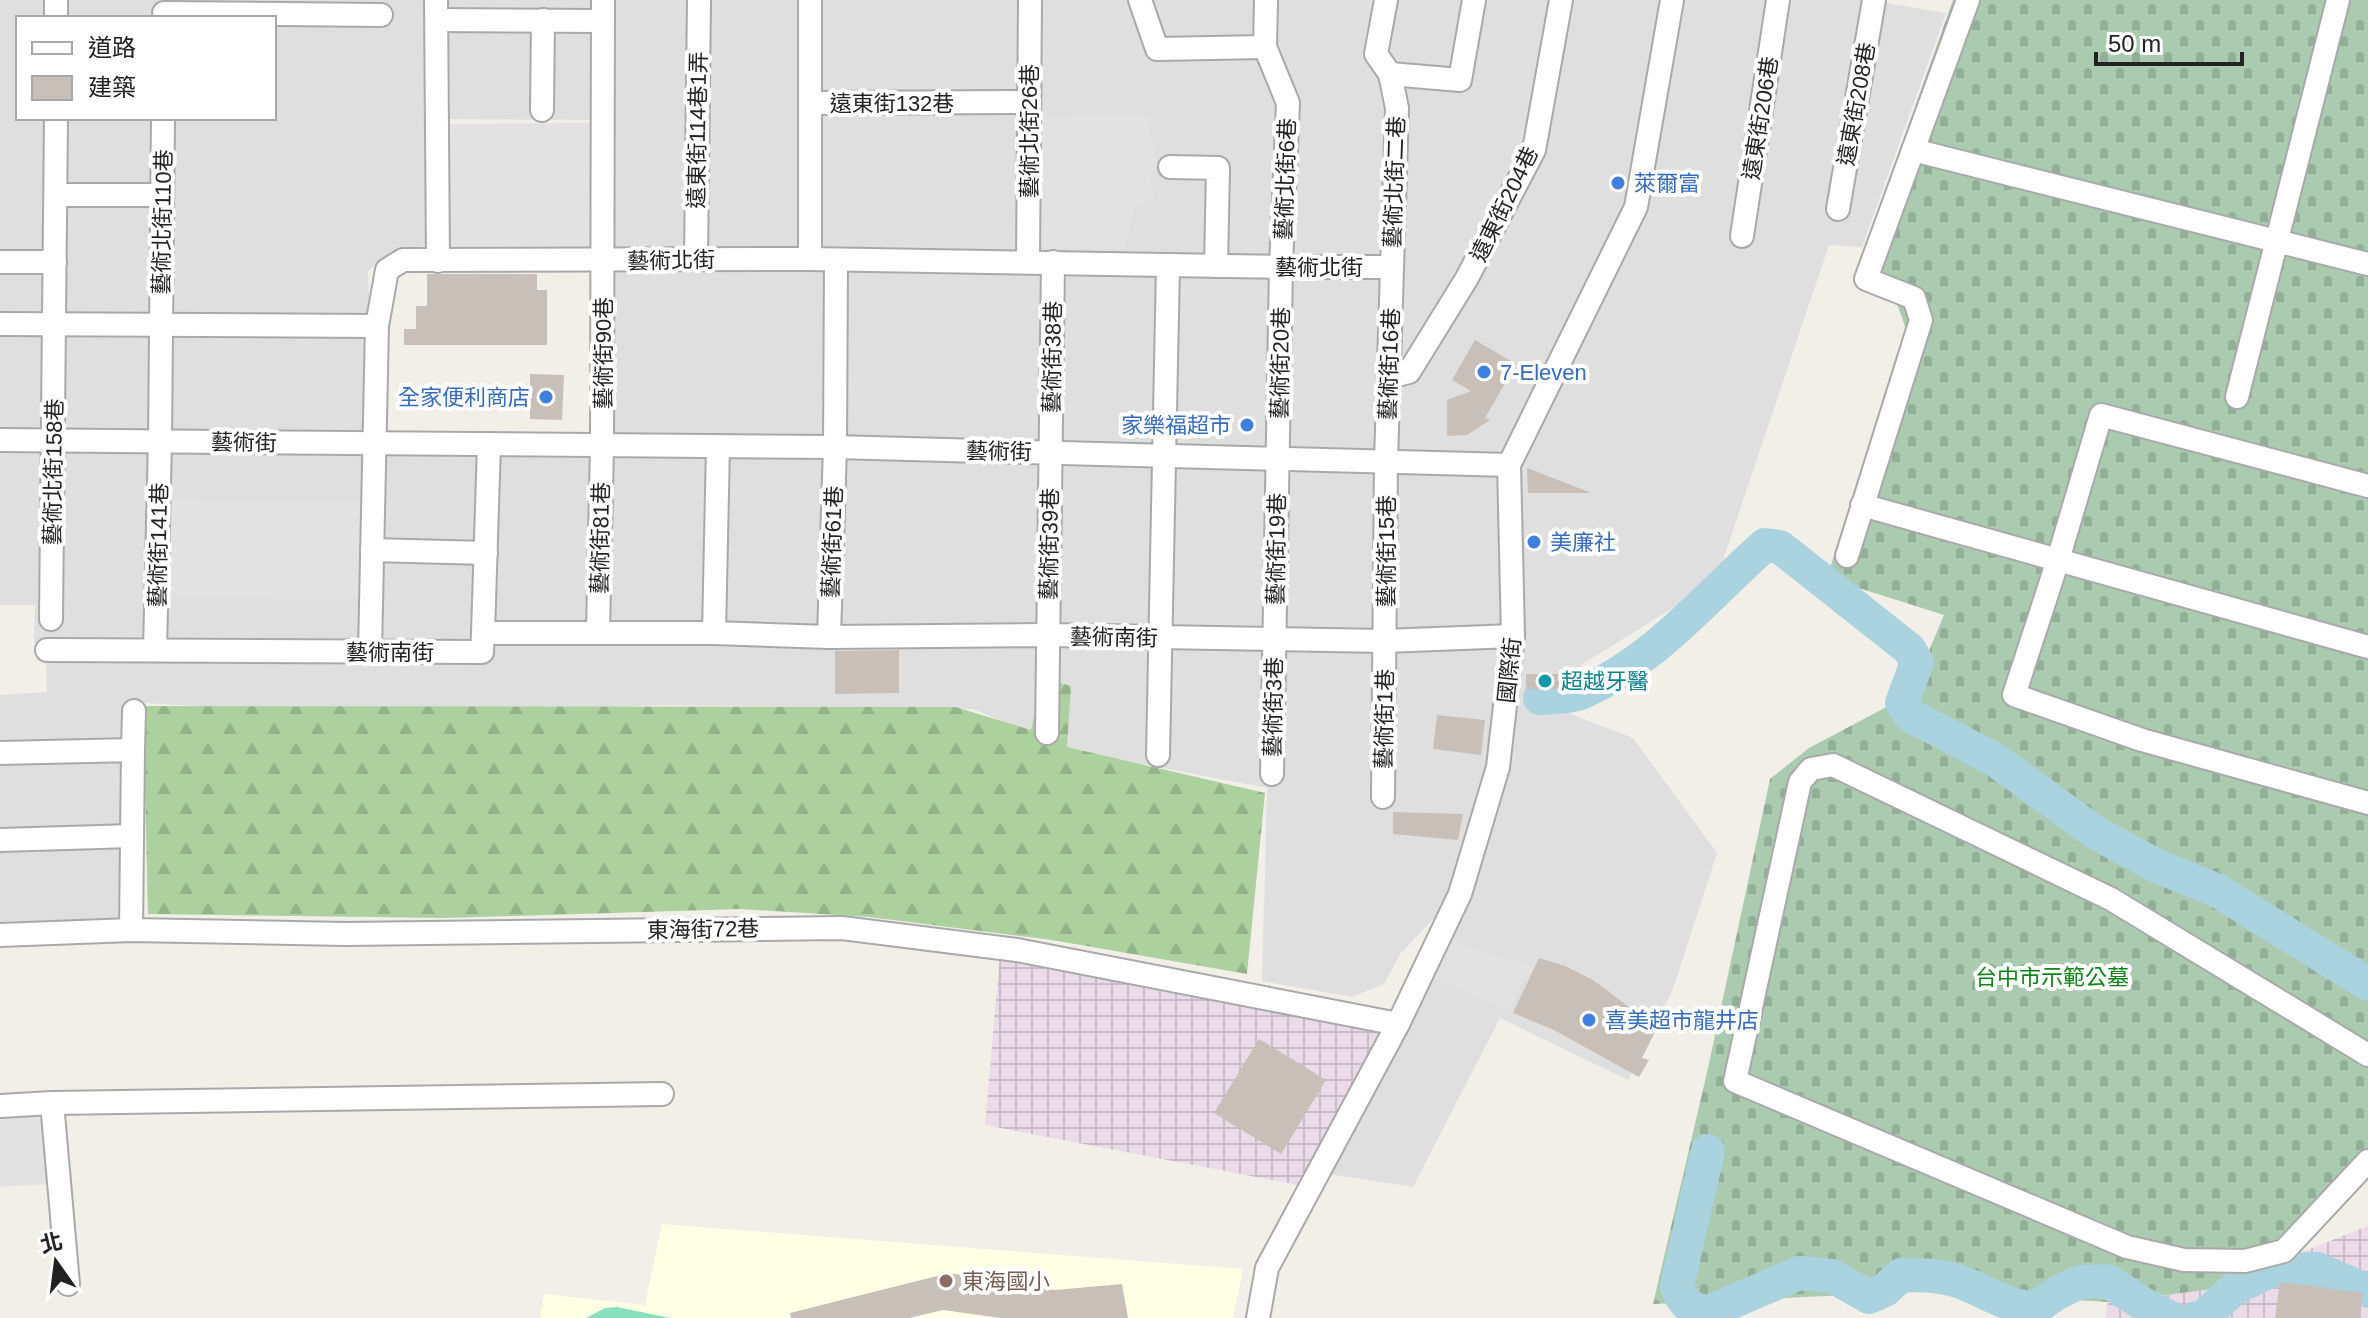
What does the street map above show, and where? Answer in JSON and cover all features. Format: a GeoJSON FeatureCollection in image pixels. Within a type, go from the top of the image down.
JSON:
{"type":"FeatureCollection","features":[{"type":"Feature","properties":{"kind":"street","name":"遠東街114巷1弄"},"geometry":{"type":"LineString","coordinates":[[696,259],[699,0]]}},
{"type":"Feature","properties":{"kind":"street","name":"遠東街132巷"},"geometry":{"type":"LineString","coordinates":[[810,0],[810,103],[1029,102]]}},
{"type":"Feature","properties":{"kind":"street","name":"藝術北街26巷"},"geometry":{"type":"LineString","coordinates":[[1028,262],[1030,0]]}},
{"type":"Feature","properties":{"kind":"street"},"geometry":{"type":"LineString","coordinates":[[1140,0],[1157,49],[1265,47],[1266,0]]}},
{"type":"Feature","properties":{"kind":"street","name":"藝術北街二巷"},"geometry":{"type":"LineString","coordinates":[[1386,0],[1376,54],[1390,74],[1397,108],[1392,267]]}},
{"type":"Feature","properties":{"kind":"street"},"geometry":{"type":"LineString","coordinates":[[1390,74],[1460,80],[1474,0]]}},
{"type":"Feature","properties":{"kind":"street","name":"遠東街204巷"},"geometry":{"type":"LineString","coordinates":[[1389,377],[1409,372],[1467,278],[1534,150],[1561,0]]}},
{"type":"Feature","properties":{"kind":"street","name":"國際街"},"geometry":{"type":"LineString","coordinates":[[1258,1318],[1267,1268],[1398,1024],[1460,894],[1498,767],[1513,636],[1509,465],[1636,207],[1672,0]]}},
{"type":"Feature","properties":{"kind":"street","name":"遠東街206巷"},"geometry":{"type":"LineString","coordinates":[[1742,236],[1778,0]]}},
{"type":"Feature","properties":{"kind":"street","name":"遠東街208巷"},"geometry":{"type":"LineString","coordinates":[[1838,209],[1874,0]]}},
{"type":"Feature","properties":{"kind":"street"},"geometry":{"type":"LineString","coordinates":[[1847,556],[1921,320],[1914,298],[1866,279],[1968,0]]}},
{"type":"Feature","properties":{"kind":"street"},"geometry":{"type":"LineString","coordinates":[[2237,397],[2338,0]]}},
{"type":"Feature","properties":{"kind":"street"},"geometry":{"type":"LineString","coordinates":[[164,10],[381,15]]}},
{"type":"Feature","properties":{"kind":"street"},"geometry":{"type":"LineString","coordinates":[[438,261],[436,10],[543,20],[603,10]]}},
{"type":"Feature","properties":{"kind":"street","name":"藝術街90巷"},"geometry":{"type":"LineString","coordinates":[[602,445],[603,10]]}},
{"type":"Feature","properties":{"kind":"street"},"geometry":{"type":"LineString","coordinates":[[542,110],[543,20]]}},
{"type":"Feature","properties":{"kind":"street","name":"藝術北街6巷"},"geometry":{"type":"LineString","coordinates":[[1265,47],[1288,103],[1281,267]]}},
{"type":"Feature","properties":{"kind":"street"},"geometry":{"type":"LineString","coordinates":[[810,103],[810,259]]}},
{"type":"Feature","properties":{"kind":"street","name":"藝術北街158巷"},"geometry":{"type":"LineString","coordinates":[[51,619],[56,120]]}},
{"type":"Feature","properties":{"kind":"street","name":"藝術北街110巷"},"geometry":{"type":"LineString","coordinates":[[160,441],[163,120]]}},
{"type":"Feature","properties":{"kind":"street"},"geometry":{"type":"LineString","coordinates":[[1913,150],[2368,264]]}},
{"type":"Feature","properties":{"kind":"street"},"geometry":{"type":"LineString","coordinates":[[1170,167],[1218,168],[1216,266]]}},
{"type":"Feature","properties":{"kind":"street"},"geometry":{"type":"LineString","coordinates":[[56,184],[162,195]]}},
{"type":"Feature","properties":{"kind":"street","name":"藝術北街"},"geometry":{"type":"LineString","coordinates":[[370,652],[377,326],[387,270],[403,260],[810,259],[1392,267]]}},
{"type":"Feature","properties":{"kind":"street","name":"藝術街61巷"},"geometry":{"type":"LineString","coordinates":[[829,637],[835,447],[836,261]]}},
{"type":"Feature","properties":{"kind":"street"},"geometry":{"type":"LineString","coordinates":[[0,262],[55,262]]}},
{"type":"Feature","properties":{"kind":"street","name":"藝術街38巷"},"geometry":{"type":"LineString","coordinates":[[1051,453],[1053,262]]}},
{"type":"Feature","properties":{"kind":"street"},"geometry":{"type":"LineString","coordinates":[[1158,755],[1168,265]]}},
{"type":"Feature","properties":{"kind":"street","name":"藝術街20巷"},"geometry":{"type":"LineString","coordinates":[[1278,459],[1281,267]]}},
{"type":"Feature","properties":{"kind":"street","name":"藝術街16巷"},"geometry":{"type":"LineString","coordinates":[[1386,461],[1392,267]]}},
{"type":"Feature","properties":{"kind":"street"},"geometry":{"type":"LineString","coordinates":[[0,324],[377,326]]}},
{"type":"Feature","properties":{"kind":"street"},"geometry":{"type":"LineString","coordinates":[[2368,486],[2101,415],[2014,695],[2142,740],[2368,803]]}},
{"type":"Feature","properties":{"kind":"street","name":"藝術街"},"geometry":{"type":"LineString","coordinates":[[0,440],[835,447],[1509,465]]}},
{"type":"Feature","properties":{"kind":"street","name":"藝術街141巷"},"geometry":{"type":"LineString","coordinates":[[155,650],[160,441]]}},
{"type":"Feature","properties":{"kind":"street"},"geometry":{"type":"LineString","coordinates":[[483,633],[489,444]]}},
{"type":"Feature","properties":{"kind":"street","name":"藝術街81巷"},"geometry":{"type":"LineString","coordinates":[[598,632],[602,445]]}},
{"type":"Feature","properties":{"kind":"street"},"geometry":{"type":"LineString","coordinates":[[714,633],[718,446]]}},
{"type":"Feature","properties":{"kind":"street","name":"藝術街39巷"},"geometry":{"type":"LineString","coordinates":[[1047,733],[1051,453]]}},
{"type":"Feature","properties":{"kind":"street","name":"藝術街19巷"},"geometry":{"type":"LineString","coordinates":[[1275,640],[1278,459]]}},
{"type":"Feature","properties":{"kind":"street","name":"藝術街15巷"},"geometry":{"type":"LineString","coordinates":[[1385,641],[1386,461]]}},
{"type":"Feature","properties":{"kind":"street"},"geometry":{"type":"LineString","coordinates":[[1862,505],[2368,647]]}},
{"type":"Feature","properties":{"kind":"street"},"geometry":{"type":"LineString","coordinates":[[372,550],[486,553]]}},
{"type":"Feature","properties":{"kind":"street","name":"藝術南街"},"geometry":{"type":"LineString","coordinates":[[47,650],[482,652],[483,633],[714,633],[829,637],[1047,635],[1385,641],[1513,636]]}},
{"type":"Feature","properties":{"kind":"street","name":"藝術街3巷"},"geometry":{"type":"LineString","coordinates":[[1272,774],[1275,640]]}},
{"type":"Feature","properties":{"kind":"street","name":"藝術街1巷"},"geometry":{"type":"LineString","coordinates":[[1383,797],[1385,641]]}},
{"type":"Feature","properties":{"kind":"street"},"geometry":{"type":"LineString","coordinates":[[131,930],[134,711]]}},
{"type":"Feature","properties":{"kind":"street"},"geometry":{"type":"LineString","coordinates":[[0,753],[133,750]]}},
{"type":"Feature","properties":{"kind":"street"},"geometry":{"type":"LineString","coordinates":[[2368,1055],[2111,899],[1833,765],[1811,769],[1800,782],[1735,1081],[2127,1247],[2184,1260],[2245,1261],[2284,1251],[2368,1161]]}},
{"type":"Feature","properties":{"kind":"street"},"geometry":{"type":"LineString","coordinates":[[0,840],[132,836]]}},
{"type":"Feature","properties":{"kind":"street","name":"東海街72巷"},"geometry":{"type":"LineString","coordinates":[[0,935],[131,930],[345,934],[842,928],[1017,950],[1398,1024]]}},
{"type":"Feature","properties":{"kind":"street"},"geometry":{"type":"LineString","coordinates":[[0,1106],[662,1094]]}},
{"type":"Feature","properties":{"kind":"street"},"geometry":{"type":"LineString","coordinates":[[52,1103],[68,1284]]}},
{"type":"Feature","properties":{"kind":"shaded area"},"geometry":{"type":"Polygon","coordinates":[[[0,0],[598,0],[598,120],[426,119],[426,245],[385,257],[368,271],[370,315],[0,312],[0,0]]]}},
{"type":"Feature","properties":{"kind":"shaded area"},"geometry":{"type":"Polygon","coordinates":[[[608,0],[1869,0],[1946,13],[1862,247],[1829,245],[1716,581],[1581,665],[1563,711],[1633,738],[1717,853],[1673,989],[1628,1080],[1500,1018],[1413,1187],[1329,1174],[1504,768],[1517,468],[609,438],[608,0]]]}},
{"type":"Feature","properties":{"kind":"shaded area"},"geometry":{"type":"Polygon","coordinates":[[[1146,115],[1159,169],[1150,173],[1153,200],[1134,206],[1124,249],[1041,249],[1041,117],[1146,115]]]}},
{"type":"Feature","properties":{"kind":"shaded area"},"geometry":{"type":"Polygon","coordinates":[[[597,123],[599,257],[442,257],[442,124],[597,123]]]}},
{"type":"Feature","properties":{"kind":"shaded area"},"geometry":{"type":"Polygon","coordinates":[[[0,334],[367,336],[368,437],[150,435],[148,642],[34,643],[35,605],[0,605],[0,334]]]}},
{"type":"Feature","properties":{"kind":"shaded area"},"geometry":{"type":"Polygon","coordinates":[[[166,449],[607,452],[1503,470],[1508,642],[1494,765],[1457,894],[1400,954],[1384,984],[1352,997],[1262,981],[1267,788],[1064,749],[974,709],[661,705],[402,718],[128,702],[126,923],[0,929],[0,695],[47,692],[46,656],[160,656],[166,449]]]}},
{"type":"Feature","properties":{"kind":"shaded area"},"geometry":{"type":"Polygon","coordinates":[[[165,500],[367,502],[365,600],[163,596],[165,500]]]}},
{"type":"Feature","properties":{"kind":"shaded area"},"geometry":{"type":"Polygon","coordinates":[[[1448,941],[1529,966],[1510,1011],[1430,976],[1448,941]]]}},
{"type":"Feature","properties":{"kind":"shaded area"},"geometry":{"type":"Polygon","coordinates":[[[1000,954],[1380,1033],[1303,1186],[985,1125],[1000,954]]]}},
{"type":"Feature","properties":{"kind":"shaded area"},"geometry":{"type":"Polygon","coordinates":[[[38,1100],[49,1184],[0,1187],[0,1102],[38,1100]]]}},
{"type":"Feature","properties":{"kind":"shaded area","name":"東海國小"},"geometry":{"type":"Polygon","coordinates":[[[662,1224],[1243,1269],[1233,1318],[540,1318],[544,1294],[645,1305],[662,1224]]]}},
{"type":"Feature","properties":{"kind":"shaded area"},"geometry":{"type":"Polygon","coordinates":[[[2368,1226],[2368,1318],[2105,1318],[2108,1302],[2206,1290],[2368,1226]]]}},
{"type":"Feature","properties":{"kind":"green space","name":"台中市示範公墓"},"geometry":{"type":"Polygon","coordinates":[[[1953,0],[2368,0],[2368,1173],[2282,1260],[2206,1290],[2108,1302],[1936,1291],[1653,1304],[1770,779],[1809,748],[1911,694],[1944,615],[1827,578],[1906,329],[1896,301],[1853,282],[1953,0]]]}},
{"type":"Feature","properties":{"kind":"green space"},"geometry":{"type":"Polygon","coordinates":[[[1042,678],[1071,686],[1067,747],[1265,793],[1247,974],[1052,940],[869,917],[740,909],[447,918],[148,914],[143,706],[955,707],[1031,730],[1042,678]]]}},
{"type":"Feature","properties":{"kind":"green space"},"geometry":{"type":"Polygon","coordinates":[[[617,1307],[670,1318],[586,1318],[605,1308],[617,1307]]]}},
{"type":"Feature","properties":{"kind":"building"},"geometry":{"type":"Polygon","coordinates":[[[427,274],[537,274],[537,290],[547,290],[547,345],[404,345],[404,329],[416,329],[416,306],[427,306],[427,274]]]}},
{"type":"Feature","properties":{"kind":"building"},"geometry":{"type":"Polygon","coordinates":[[[1475,340],[1516,364],[1485,418],[1490,420],[1467,435],[1447,436],[1447,400],[1471,391],[1452,380],[1475,340]]]}},
{"type":"Feature","properties":{"kind":"building","name":"全家便利商店"},"geometry":{"type":"Polygon","coordinates":[[[530,374],[564,375],[562,420],[530,419],[530,374]]]}},
{"type":"Feature","properties":{"kind":"building"},"geometry":{"type":"Polygon","coordinates":[[[1527,468],[1589,492],[1589,493],[1528,493],[1527,468]]]}},
{"type":"Feature","properties":{"kind":"building"},"geometry":{"type":"Polygon","coordinates":[[[899,650],[899,693],[835,694],[835,651],[899,650]]]}},
{"type":"Feature","properties":{"kind":"building","name":"超越牙醫"},"geometry":{"type":"Polygon","coordinates":[[[1526,674],[1564,674],[1565,689],[1526,689],[1526,674]]]}},
{"type":"Feature","properties":{"kind":"building"},"geometry":{"type":"Polygon","coordinates":[[[1437,715],[1485,720],[1481,755],[1433,749],[1437,715]]]}},
{"type":"Feature","properties":{"kind":"building"},"geometry":{"type":"Polygon","coordinates":[[[1393,812],[1463,814],[1458,840],[1393,834],[1393,812]]]}},
{"type":"Feature","properties":{"kind":"building","name":"喜美超市龍井店"},"geometry":{"type":"Polygon","coordinates":[[[1539,958],[1565,966],[1593,980],[1657,1028],[1642,1058],[1649,1060],[1639,1077],[1554,1030],[1513,1013],[1539,958]]]}},
{"type":"Feature","properties":{"kind":"building"},"geometry":{"type":"Polygon","coordinates":[[[1259,1039],[1326,1080],[1281,1154],[1214,1113],[1259,1039]]]}},
{"type":"Feature","properties":{"kind":"building"},"geometry":{"type":"Polygon","coordinates":[[[949,1273],[1055,1290],[1122,1284],[1128,1318],[1001,1318],[943,1310],[909,1318],[791,1318],[790,1313],[949,1273]]]}},
{"type":"Feature","properties":{"kind":"building"},"geometry":{"type":"Polygon","coordinates":[[[2280,1282],[2363,1293],[2359,1318],[2275,1318],[2280,1282]]]}},
{"type":"Feature","properties":{"kind":"waterway"},"geometry":{"type":"LineString","coordinates":[[1540,698],[1578,694],[1609,679],[1680,626],[1765,545],[1780,547],[1909,649],[1917,662],[1902,703],[1911,716],[1994,759],[2096,833],[2155,865],[2218,891],[2368,984]]}},
{"type":"Feature","properties":{"kind":"waterway"},"geometry":{"type":"LineString","coordinates":[[1708,1151],[1677,1286],[1685,1302],[1697,1310],[1709,1312],[1799,1273],[1832,1276],[1869,1297],[1885,1290],[1901,1275],[1923,1275],[1958,1281],[2013,1304],[2034,1309],[2080,1282],[2108,1281],[2171,1318]]}},
{"type":"Feature","properties":{"kind":"waterway"},"geometry":{"type":"LineString","coordinates":[[2196,1318],[2203,1317],[2235,1288],[2273,1270],[2317,1269],[2368,1291]]}},
{"type":"Feature","properties":{"kind":"place","name":"萊爾富"},"geometry":{"type":"Point","coordinates":[1618,183]}},
{"type":"Feature","properties":{"kind":"place","name":"7-Eleven"},"geometry":{"type":"Point","coordinates":[1484,372]}},
{"type":"Feature","properties":{"kind":"place","name":"全家便利商店"},"geometry":{"type":"Point","coordinates":[546,397]}},
{"type":"Feature","properties":{"kind":"place","name":"家樂福超市"},"geometry":{"type":"Point","coordinates":[1247,425]}},
{"type":"Feature","properties":{"kind":"place","name":"美廉社"},"geometry":{"type":"Point","coordinates":[1534,542]}},
{"type":"Feature","properties":{"kind":"place","name":"超越牙醫"},"geometry":{"type":"Point","coordinates":[1545,681]}},
{"type":"Feature","properties":{"kind":"place","name":"喜美超市龍井店"},"geometry":{"type":"Point","coordinates":[1589,1020]}},
{"type":"Feature","properties":{"kind":"place","name":"東海國小"},"geometry":{"type":"Point","coordinates":[946,1281]}}]}
